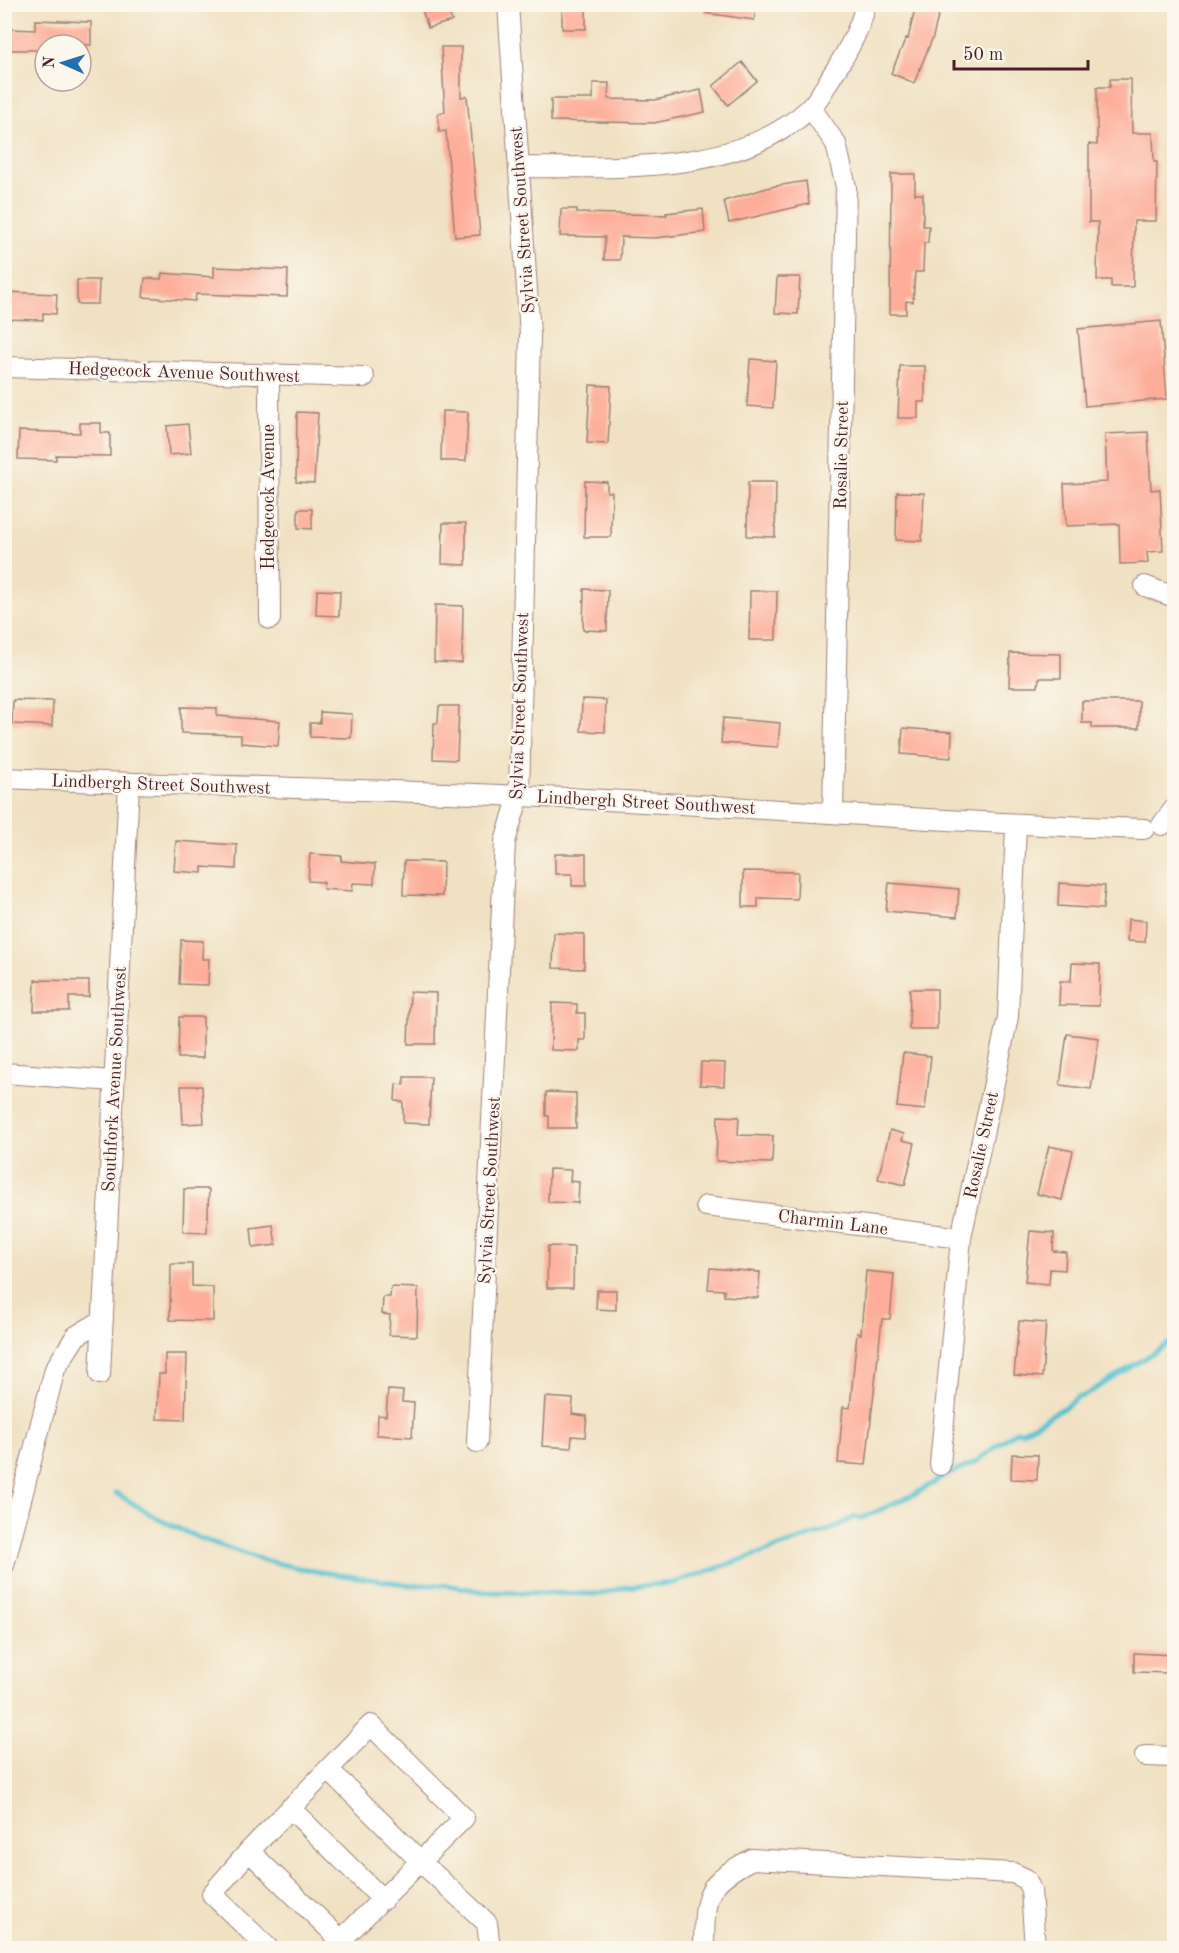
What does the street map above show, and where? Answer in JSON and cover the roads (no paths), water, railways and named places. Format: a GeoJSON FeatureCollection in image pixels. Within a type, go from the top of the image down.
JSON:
{"type":"FeatureCollection","features":[{"type":"Feature","properties":{"kind":"street","name":"Sylvia Street Southwest"},"geometry":{"type":"LineString","coordinates":[[477,1442],[505,842],[519,795],[530,335],[508,4]]}},
{"type":"Feature","properties":{"kind":"street"},"geometry":{"type":"LineString","coordinates":[[519,167],[632,168],[708,158],[744,147],[786,126],[811,108],[841,62],[862,21],[866,4]]}},
{"type":"Feature","properties":{"kind":"street","name":"Rosalie Street"},"geometry":{"type":"LineString","coordinates":[[811,108],[836,144],[846,187],[833,812]]}},
{"type":"Feature","properties":{"kind":"street","name":"Hedgecock Avenue Southwest"},"geometry":{"type":"LineString","coordinates":[[4,367],[364,377]]}},
{"type":"Feature","properties":{"kind":"street","name":"Hedgecock Avenue"},"geometry":{"type":"LineString","coordinates":[[269,375],[270,619]]}},
{"type":"Feature","properties":{"kind":"street"},"geometry":{"type":"LineString","coordinates":[[1145,586],[1174,597]]}},
{"type":"Feature","properties":{"kind":"street","name":"Lindbergh Street Southwest"},"geometry":{"type":"LineString","coordinates":[[4,778],[129,784],[519,795],[833,812],[1016,825],[1153,827],[1174,809]]}},
{"type":"Feature","properties":{"kind":"street","name":"Southfork Avenue Southwest"},"geometry":{"type":"LineString","coordinates":[[100,1374],[129,784]]}},
{"type":"Feature","properties":{"kind":"street","name":"Rosalie Street"},"geometry":{"type":"LineString","coordinates":[[940,1465],[961,1238],[1008,1017],[1016,825]]}},
{"type":"Feature","properties":{"kind":"street"},"geometry":{"type":"LineString","coordinates":[[4,1073],[114,1081]]}},
{"type":"Feature","properties":{"kind":"street","name":"Charmin Lane"},"geometry":{"type":"LineString","coordinates":[[706,1206],[961,1238]]}},
{"type":"Feature","properties":{"kind":"street"},"geometry":{"type":"LineString","coordinates":[[4,1565],[55,1369],[76,1336],[103,1320]]}},
{"type":"Feature","properties":{"kind":"street"},"geometry":{"type":"LineString","coordinates":[[249,1851],[341,1946],[464,1818],[371,1725],[249,1851],[212,1894],[268,1948]]}},
{"type":"Feature","properties":{"kind":"street"},"geometry":{"type":"LineString","coordinates":[[1145,1756],[1174,1756]]}},
{"type":"Feature","properties":{"kind":"street"},"geometry":{"type":"LineString","coordinates":[[328,1769],[421,1862],[487,1923],[490,1948]]}},
{"type":"Feature","properties":{"kind":"street"},"geometry":{"type":"LineString","coordinates":[[290,1808],[383,1900]]}},
{"type":"Feature","properties":{"kind":"street"},"geometry":{"type":"LineString","coordinates":[[704,1948],[703,1911],[710,1891],[738,1866],[752,1859],[1013,1873],[1026,1879],[1031,1890],[1035,1948]]}},
{"type":"Feature","properties":{"kind":"waterway"},"geometry":{"type":"LineString","coordinates":[[116,1493],[160,1520],[199,1538],[263,1560],[308,1570],[411,1585],[447,1585],[486,1592],[600,1594],[627,1587],[673,1583],[832,1529],[855,1517],[862,1518],[915,1494],[949,1474],[976,1462],[1016,1431],[1021,1432],[1067,1406],[1077,1397],[1084,1396],[1174,1340]]}}]}
